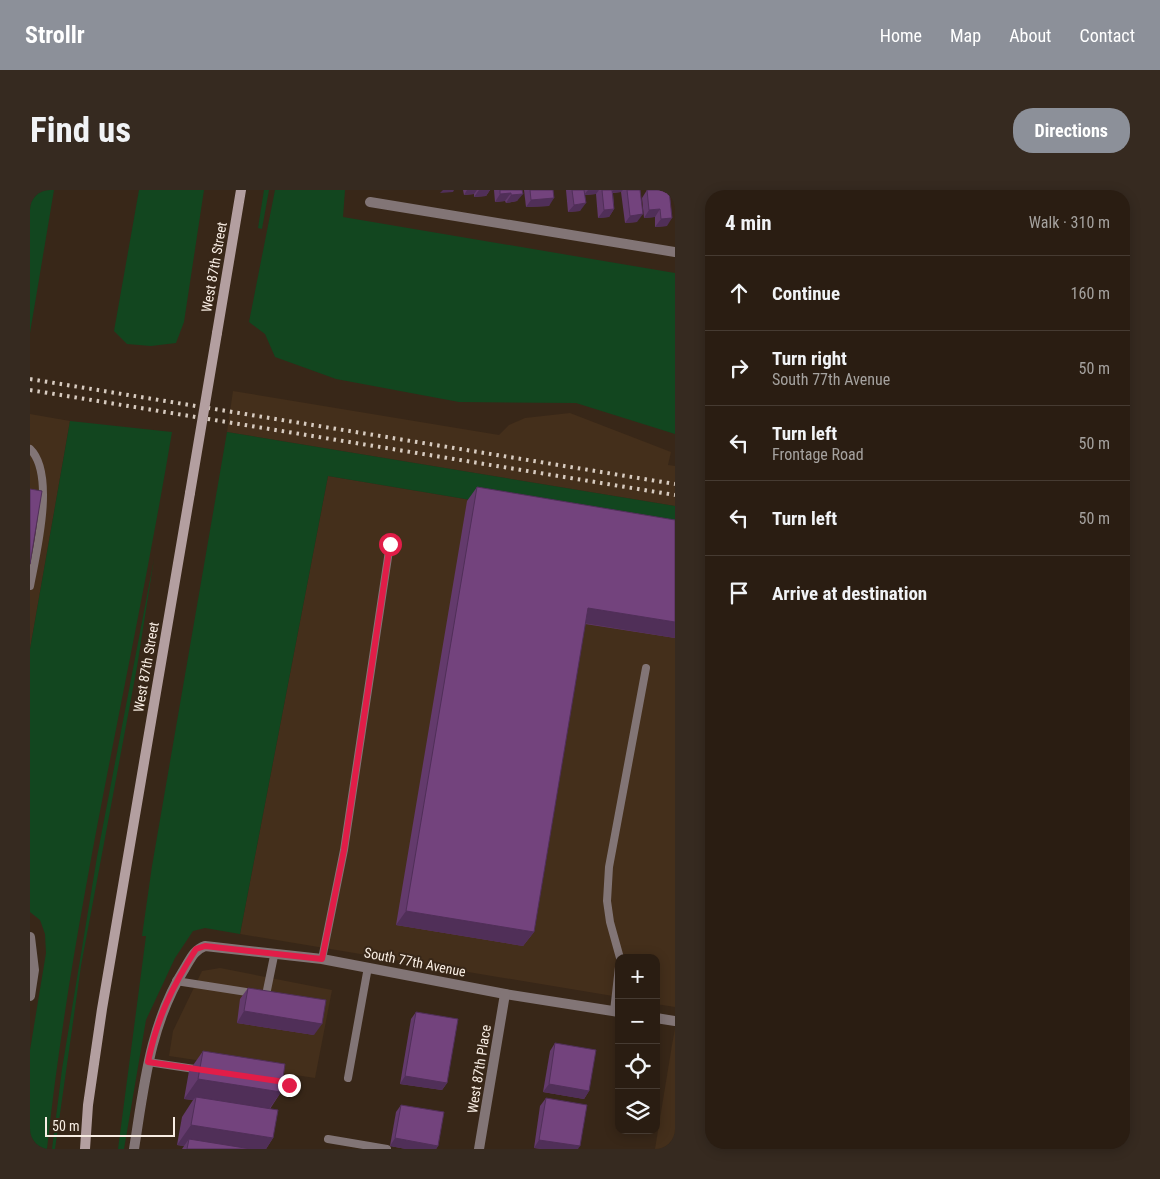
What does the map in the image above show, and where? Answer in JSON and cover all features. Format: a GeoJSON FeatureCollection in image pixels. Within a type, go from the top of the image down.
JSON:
{"type":"FeatureCollection","features":[{"type":"Feature","properties":{"kind":"main road","name":"West 87th Street"},"geometry":{"type":"LineString","coordinates":[[85,1149],[88,1105],[102,1010],[241,190]]}},
{"type":"Feature","properties":{"kind":"street"},"geometry":{"type":"LineString","coordinates":[[370,202],[675,252]]}},
{"type":"Feature","properties":{"kind":"street"},"geometry":{"type":"LineString","coordinates":[[30,937],[34,970],[30,996]]}},
{"type":"Feature","properties":{"kind":"street","name":"South 77th Avenue"},"geometry":{"type":"LineString","coordinates":[[176,981],[196,949],[205,946],[274,956],[322,959],[505,994],[615,1011]]}},
{"type":"Feature","properties":{"kind":"street"},"geometry":{"type":"LineString","coordinates":[[136,1149],[148,1062],[154,1034],[164,1005],[176,981]]}},
{"type":"Feature","properties":{"kind":"street","name":"West 87th Place"},"geometry":{"type":"LineString","coordinates":[[479,1149],[505,994]]}},
{"type":"Feature","properties":{"kind":"street"},"geometry":{"type":"LineString","coordinates":[[660,1019],[675,1021]]}},
{"type":"Feature","properties":{"kind":"lane"},"geometry":{"type":"LineString","coordinates":[[30,449],[36,454],[42,478],[41,525],[30,586]]}},
{"type":"Feature","properties":{"kind":"lane"},"geometry":{"type":"LineString","coordinates":[[322,959],[344,850],[390,544]]}},
{"type":"Feature","properties":{"kind":"lane"},"geometry":{"type":"LineString","coordinates":[[619,954],[610,922],[607,901],[609,867],[646,668]]}},
{"type":"Feature","properties":{"kind":"lane"},"geometry":{"type":"LineString","coordinates":[[266,995],[274,956]]}},
{"type":"Feature","properties":{"kind":"lane"},"geometry":{"type":"LineString","coordinates":[[348,1078],[368,967]]}},
{"type":"Feature","properties":{"kind":"lane"},"geometry":{"type":"LineString","coordinates":[[176,981],[276,997]]}},
{"type":"Feature","properties":{"kind":"lane"},"geometry":{"type":"LineString","coordinates":[[148,1062],[213,1072]]}},
{"type":"Feature","properties":{"kind":"lane"},"geometry":{"type":"LineString","coordinates":[[269,1080],[289,1085]]}},
{"type":"Feature","properties":{"kind":"lane"},"geometry":{"type":"LineString","coordinates":[[328,1139],[387,1149]]}},
{"type":"Feature","properties":{"kind":"shaded area"},"geometry":{"type":"Polygon","coordinates":[[[233,391],[499,435],[509,425],[525,418],[570,413],[671,452],[668,465],[675,466],[675,506],[227,432],[233,391]]]}},
{"type":"Feature","properties":{"kind":"shaded area"},"geometry":{"type":"Polygon","coordinates":[[[30,414],[70,421],[30,649],[30,414]]]}},
{"type":"Feature","properties":{"kind":"shaded area"},"geometry":{"type":"Polygon","coordinates":[[[328,476],[675,534],[675,1007],[660,1005],[660,954],[615,954],[615,996],[240,934],[328,476]]]}},
{"type":"Feature","properties":{"kind":"shaded area"},"geometry":{"type":"Polygon","coordinates":[[[220,968],[332,990],[315,1078],[169,1056],[173,1031],[202,971],[220,968]]]}},
{"type":"Feature","properties":{"kind":"shaded area"},"geometry":{"type":"Polygon","coordinates":[[[675,1029],[675,1149],[655,1149],[657,1134],[660,1134],[660,1118],[675,1029]]]}},
{"type":"Feature","properties":{"kind":"green space"},"geometry":{"type":"Polygon","coordinates":[[[30,190],[54,190],[30,333],[30,190]]]}},
{"type":"Feature","properties":{"kind":"green space"},"geometry":{"type":"Polygon","coordinates":[[[139,190],[204,190],[184,322],[176,343],[151,346],[127,344],[114,331],[139,190]]]}},
{"type":"Feature","properties":{"kind":"green space"},"geometry":{"type":"Polygon","coordinates":[[[264,190],[269,190],[262,229],[258,228],[264,190]]]}},
{"type":"Feature","properties":{"kind":"green space"},"geometry":{"type":"Polygon","coordinates":[[[275,190],[345,190],[343,217],[675,273],[675,434],[576,403],[459,402],[336,379],[275,357],[265,334],[249,322],[275,190]]]}},
{"type":"Feature","properties":{"kind":"green space"},"geometry":{"type":"Polygon","coordinates":[[[70,421],[172,432],[87,879],[58,1059],[47,1149],[30,1149],[30,1050],[46,953],[45,934],[40,920],[30,912],[30,649],[70,421]]]}},
{"type":"Feature","properties":{"kind":"green space"},"geometry":{"type":"Polygon","coordinates":[[[227,432],[675,506],[675,534],[328,476],[240,934],[205,928],[193,931],[175,958],[146,1020],[124,1149],[118,1149],[146,936],[142,936],[152,866],[227,432]]]}},
{"type":"Feature","properties":{"kind":"green space"},"geometry":{"type":"Polygon","coordinates":[[[154,559],[137,667],[81,966],[55,1149],[52,1149],[62,1069],[97,857],[154,559]]]}},
{"type":"Feature","properties":{"kind":"building"},"geometry":{"type":"Polygon","coordinates":[[[500,190],[522,190],[523,194],[500,194],[500,190]]]}},
{"type":"Feature","properties":{"kind":"building"},"geometry":{"type":"Polygon","coordinates":[[[530,190],[553,190],[554,198],[531,200],[530,190]]]}},
{"type":"Feature","properties":{"kind":"building"},"geometry":{"type":"Polygon","coordinates":[[[572,190],[584,190],[586,203],[574,205],[572,190]]]}},
{"type":"Feature","properties":{"kind":"building"},"geometry":{"type":"Polygon","coordinates":[[[602,190],[612,190],[614,209],[604,210],[602,190]]]}},
{"type":"Feature","properties":{"kind":"building"},"geometry":{"type":"Polygon","coordinates":[[[627,190],[640,190],[643,214],[630,216],[627,190]]]}},
{"type":"Feature","properties":{"kind":"building"},"geometry":{"type":"Polygon","coordinates":[[[647,190],[669,190],[672,218],[661,219],[660,209],[649,210],[647,190]]]}},
{"type":"Feature","properties":{"kind":"building"},"geometry":{"type":"Polygon","coordinates":[[[477,487],[675,520],[675,622],[588,608],[534,932],[406,911],[477,487]]]}},
{"type":"Feature","properties":{"kind":"building"},"geometry":{"type":"Polygon","coordinates":[[[30,489],[42,491],[30,564],[30,489]]]}},
{"type":"Feature","properties":{"kind":"building"},"geometry":{"type":"Polygon","coordinates":[[[248,988],[326,1000],[322,1024],[244,1011],[248,988]]]}},
{"type":"Feature","properties":{"kind":"building"},"geometry":{"type":"Polygon","coordinates":[[[416,1012],[458,1019],[447,1083],[405,1076],[416,1012]]]}},
{"type":"Feature","properties":{"kind":"building"},"geometry":{"type":"Polygon","coordinates":[[[555,1043],[596,1050],[589,1091],[549,1084],[555,1043]]]}},
{"type":"Feature","properties":{"kind":"building"},"geometry":{"type":"Polygon","coordinates":[[[203,1051],[285,1064],[281,1092],[198,1079],[203,1051]]]}},
{"type":"Feature","properties":{"kind":"building"},"geometry":{"type":"Polygon","coordinates":[[[196,1097],[278,1110],[273,1138],[191,1125],[196,1097]]]}},
{"type":"Feature","properties":{"kind":"building"},"geometry":{"type":"Polygon","coordinates":[[[546,1098],[587,1105],[580,1146],[539,1140],[546,1098]]]}},
{"type":"Feature","properties":{"kind":"building"},"geometry":{"type":"Polygon","coordinates":[[[401,1105],[444,1112],[438,1146],[395,1138],[401,1105]]]}},
{"type":"Feature","properties":{"kind":"building"},"geometry":{"type":"Polygon","coordinates":[[[189,1139],[251,1149],[187,1149],[189,1139]]]}},
{"type":"Feature","properties":{"kind":"railway"},"geometry":{"type":"LineString","coordinates":[[30,379],[675,484]]}},
{"type":"Feature","properties":{"kind":"railway"},"geometry":{"type":"LineString","coordinates":[[30,390],[675,495]]}},
{"type":"Feature","properties":{"kind":"route"},"geometry":{"type":"LineString","coordinates":[[289,1085],[278,1081],[148,1062],[154,1034],[164,1005],[196,949],[205,946],[274,956],[322,959],[344,850],[390,544]]}}]}
